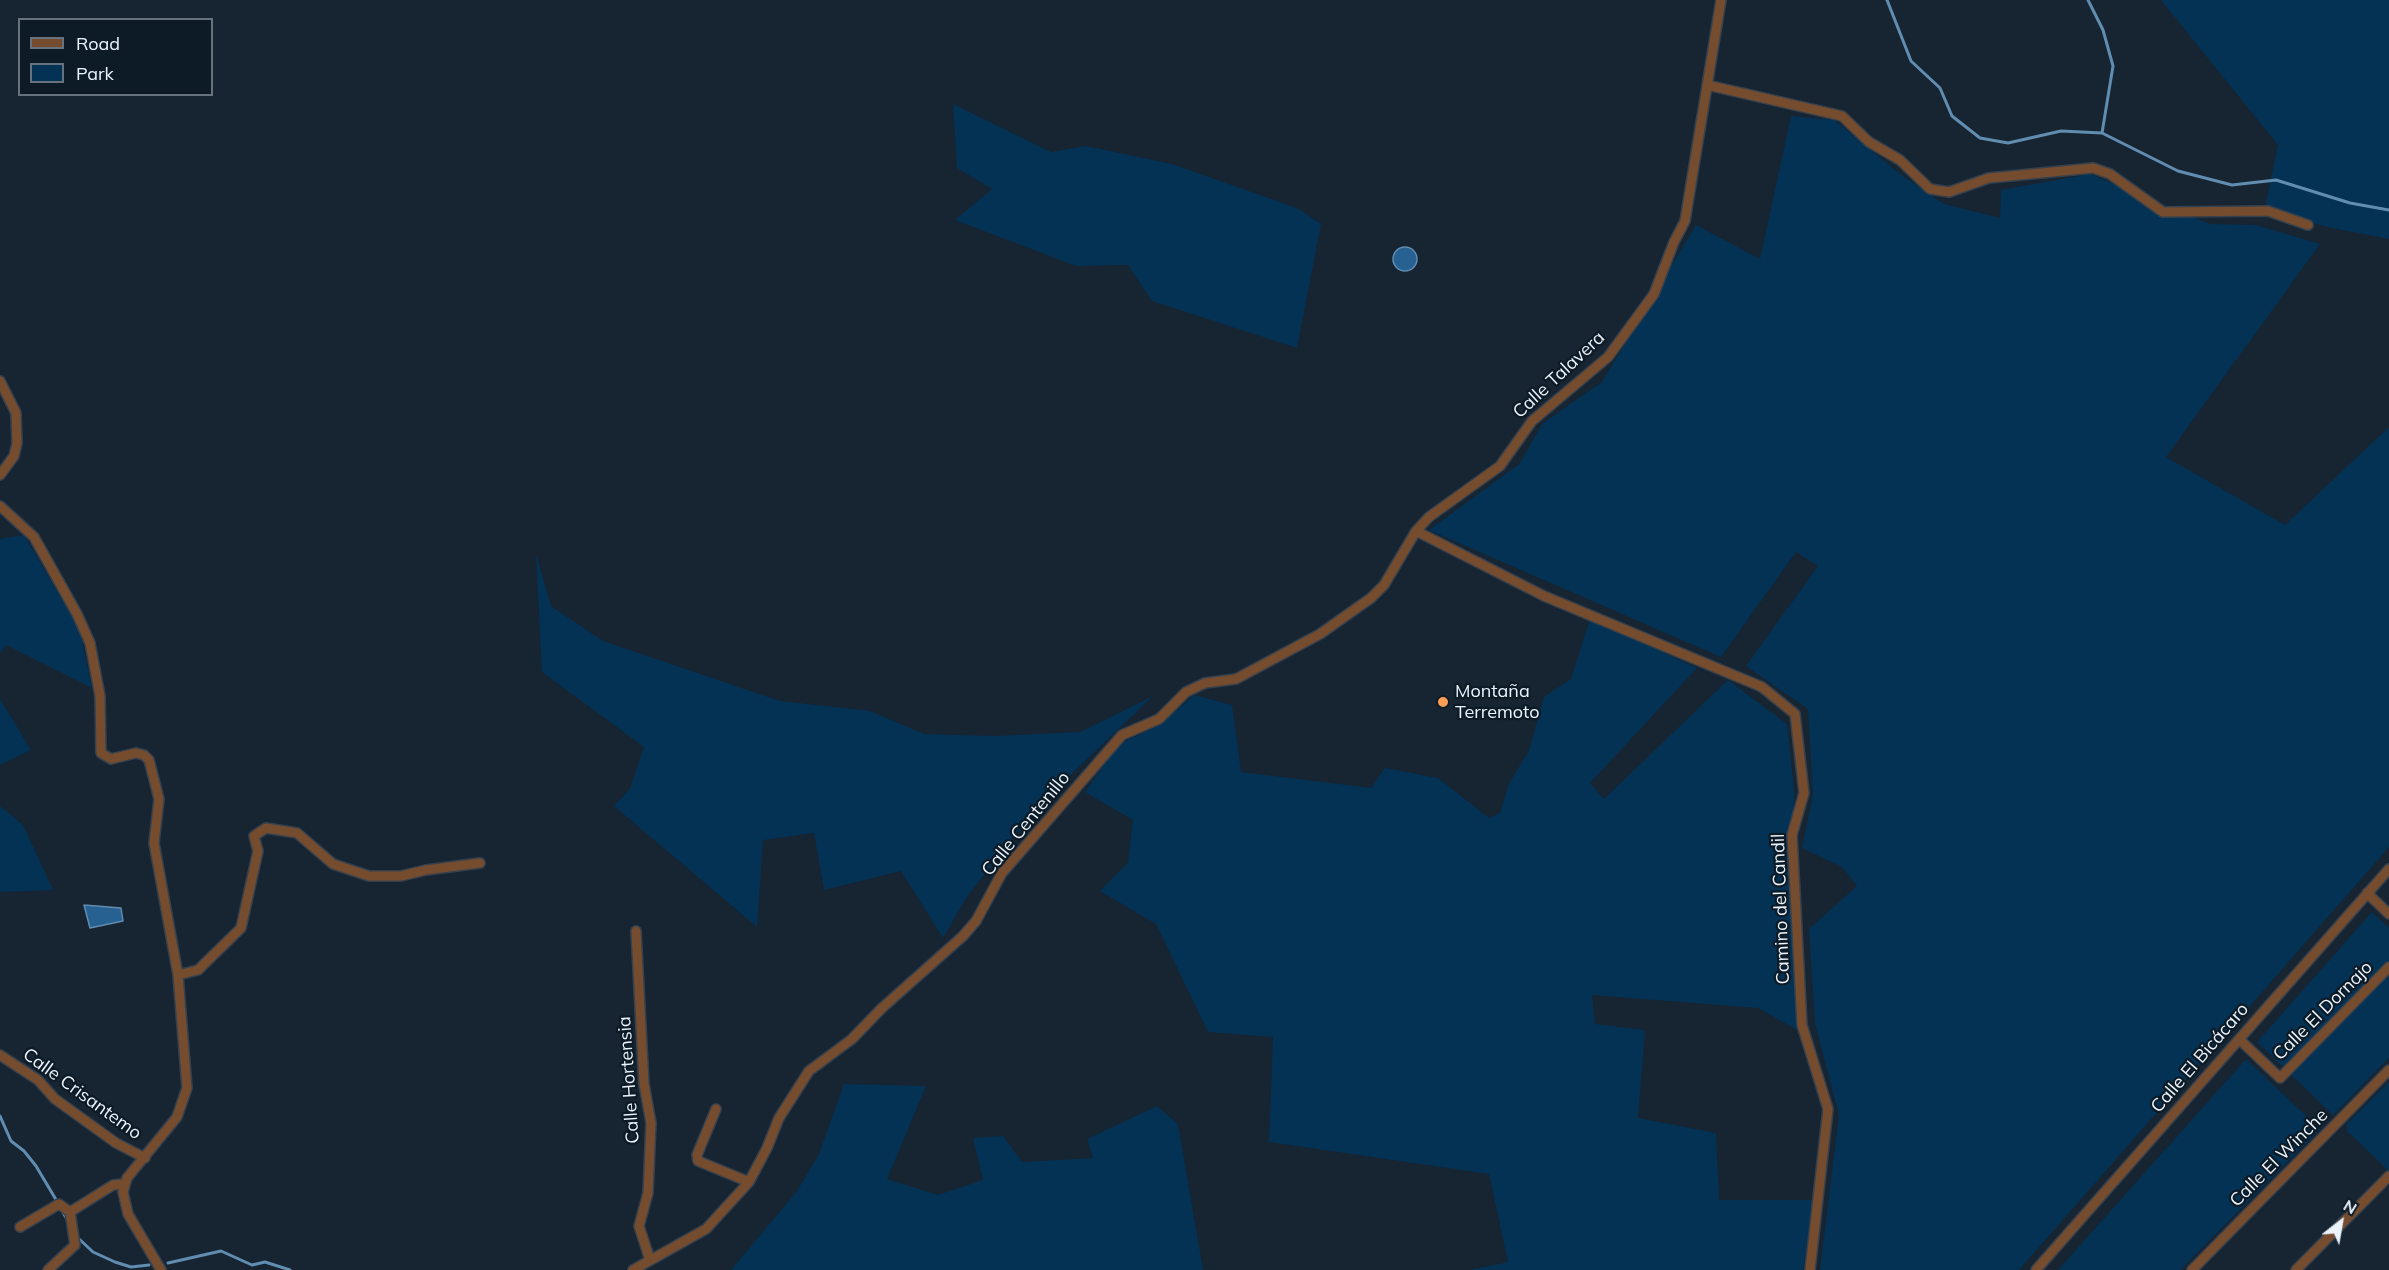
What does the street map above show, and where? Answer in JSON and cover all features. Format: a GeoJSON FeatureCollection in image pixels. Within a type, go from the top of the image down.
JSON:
{"type":"FeatureCollection","features":[{"type":"Feature","properties":{"kind":"street","name":"Calle Talavera"},"geometry":{"type":"LineString","coordinates":[[1416,531],[1465,489],[1500,466],[1532,421],[1608,357],[1654,294],[1674,242],[1685,221],[1721,0]]}},
{"type":"Feature","properties":{"kind":"street"},"geometry":{"type":"LineString","coordinates":[[1707,85],[1842,116],[1869,142],[1900,160],[1930,189],[1949,192],[1989,178],[2093,168],[2110,174],[2163,212],[2268,211],[2308,225]]}},
{"type":"Feature","properties":{"kind":"street"},"geometry":{"type":"LineString","coordinates":[[0,381],[16,413],[17,443],[14,456],[0,475]]}},
{"type":"Feature","properties":{"kind":"street"},"geometry":{"type":"LineString","coordinates":[[0,506],[34,537],[77,614],[90,643],[100,696],[100,753],[111,759],[141,753],[149,760],[159,799],[154,843],[178,975],[187,1088],[177,1117],[123,1184],[113,1185],[70,1212]]}},
{"type":"Feature","properties":{"kind":"street","name":"Calle Centenillo"},"geometry":{"type":"LineString","coordinates":[[633,1270],[706,1229],[749,1182],[767,1148],[779,1118],[809,1071],[852,1039],[882,1008],[963,936],[976,921],[1002,873],[1122,735],[1159,719],[1186,692],[1205,683],[1236,679],[1320,634],[1371,598],[1384,585],[1416,531]]}},
{"type":"Feature","properties":{"kind":"street","name":"Camino del Candil"},"geometry":{"type":"LineString","coordinates":[[1416,531],[1544,596],[1762,687],[1795,714],[1804,793],[1792,835],[1802,1025],[1828,1109],[1809,1270]]}},
{"type":"Feature","properties":{"kind":"street"},"geometry":{"type":"LineString","coordinates":[[178,975],[198,970],[241,928],[258,851],[254,836],[266,828],[297,833],[333,864],[369,876],[401,876],[426,870],[480,863]]}},
{"type":"Feature","properties":{"kind":"street","name":"Calle El Bicácaro"},"geometry":{"type":"LineString","coordinates":[[2036,1270],[2389,869]]}},
{"type":"Feature","properties":{"kind":"street"},"geometry":{"type":"LineString","coordinates":[[2367,893],[2389,914]]}},
{"type":"Feature","properties":{"kind":"street","name":"Calle Hortensia"},"geometry":{"type":"LineString","coordinates":[[636,931],[644,1084],[651,1123],[648,1193],[639,1226],[650,1260]]}},
{"type":"Feature","properties":{"kind":"street","name":"Calle El Dornajo"},"geometry":{"type":"LineString","coordinates":[[2239,1039],[2280,1078],[2389,967]]}},
{"type":"Feature","properties":{"kind":"street","name":"Calle Crisantemo"},"geometry":{"type":"LineString","coordinates":[[0,1055],[38,1080],[55,1099],[116,1143],[145,1158]]}},
{"type":"Feature","properties":{"kind":"street","name":"Calle El Winche"},"geometry":{"type":"LineString","coordinates":[[2192,1270],[2389,1070]]}},
{"type":"Feature","properties":{"kind":"street"},"geometry":{"type":"LineString","coordinates":[[716,1109],[697,1155],[698,1161],[749,1182]]}},
{"type":"Feature","properties":{"kind":"street"},"geometry":{"type":"LineString","coordinates":[[2296,1270],[2388,1181]]}},
{"type":"Feature","properties":{"kind":"street"},"geometry":{"type":"LineString","coordinates":[[123,1184],[128,1214],[161,1270]]}},
{"type":"Feature","properties":{"kind":"street"},"geometry":{"type":"LineString","coordinates":[[20,1227],[58,1204],[70,1212],[75,1245],[48,1270]]}},
{"type":"Feature","properties":{"kind":"green space"},"geometry":{"type":"Polygon","coordinates":[[[2161,0],[2389,0],[2389,239],[2327,227],[2265,207],[2278,145],[2161,0]]]}},
{"type":"Feature","properties":{"kind":"green space"},"geometry":{"type":"Polygon","coordinates":[[[953,104],[1051,152],[1086,146],[1172,164],[1297,208],[1321,224],[1297,348],[1152,301],[1128,265],[1076,266],[955,220],[992,189],[957,168],[953,104]]]}},
{"type":"Feature","properties":{"kind":"green space"},"geometry":{"type":"Polygon","coordinates":[[[1791,116],[1834,120],[1900,174],[1944,204],[2000,218],[2001,190],[2090,174],[2210,224],[2256,225],[2320,244],[2166,457],[2285,525],[2389,427],[2389,847],[2019,1270],[1820,1270],[1839,1115],[1815,1024],[1809,929],[1857,886],[1842,867],[1802,848],[1813,795],[1808,709],[1746,666],[1818,566],[1796,552],[1721,657],[1429,530],[1519,464],[1543,423],[1602,382],[1696,225],[1760,259],[1791,116]]]}},
{"type":"Feature","properties":{"kind":"green space"},"geometry":{"type":"Polygon","coordinates":[[[24,535],[79,628],[92,688],[6,645],[0,654],[0,539],[24,535]]]}},
{"type":"Feature","properties":{"kind":"green space"},"geometry":{"type":"Polygon","coordinates":[[[536,554],[551,606],[603,641],[780,701],[870,711],[924,734],[994,736],[1080,732],[1153,696],[1036,808],[966,898],[943,938],[901,871],[824,890],[814,833],[763,840],[757,927],[614,806],[630,789],[644,747],[542,672],[536,554]]]}},
{"type":"Feature","properties":{"kind":"green space"},"geometry":{"type":"Polygon","coordinates":[[[1590,619],[1697,668],[1590,783],[1604,799],[1728,680],[1787,724],[1794,790],[1801,1032],[1758,1008],[1592,995],[1595,1024],[1645,1030],[1638,1118],[1716,1133],[1719,1200],[1813,1200],[1803,1270],[1470,1270],[1508,1262],[1489,1174],[1269,1142],[1273,1037],[1208,1032],[1156,924],[1100,891],[1128,863],[1133,820],[1085,792],[1119,744],[1160,725],[1194,695],[1232,705],[1241,772],[1371,788],[1385,768],[1438,778],[1489,818],[1500,813],[1509,783],[1529,751],[1544,697],[1571,679],[1590,619]]]}},
{"type":"Feature","properties":{"kind":"green space"},"geometry":{"type":"Polygon","coordinates":[[[0,699],[31,750],[0,765],[0,699]]]}},
{"type":"Feature","properties":{"kind":"green space"},"geometry":{"type":"Polygon","coordinates":[[[0,806],[23,825],[53,890],[0,892],[0,806]]]}},
{"type":"Feature","properties":{"kind":"green space"},"geometry":{"type":"Polygon","coordinates":[[[2372,912],[2389,928],[2389,1058],[2333,1115],[2257,1042],[2372,912]]]}},
{"type":"Feature","properties":{"kind":"green space"},"geometry":{"type":"Polygon","coordinates":[[[2246,1059],[2320,1129],[2180,1270],[2058,1270],[2246,1059]]]}},
{"type":"Feature","properties":{"kind":"green space"},"geometry":{"type":"Polygon","coordinates":[[[2389,1082],[2389,1171],[2347,1131],[2347,1124],[2389,1082]]]}},
{"type":"Feature","properties":{"kind":"green space"},"geometry":{"type":"Polygon","coordinates":[[[844,1084],[926,1086],[887,1179],[938,1195],[983,1180],[973,1138],[1003,1136],[1022,1162],[1093,1158],[1087,1139],[1157,1106],[1178,1124],[1203,1270],[731,1270],[797,1191],[819,1154],[844,1084]]]}},
{"type":"Feature","properties":{"kind":"shaded area"},"geometry":{"type":"Polygon","coordinates":[[[1405,247],[1414,250],[1417,259],[1414,268],[1405,271],[1396,268],[1393,259],[1396,250],[1405,247]]]}},
{"type":"Feature","properties":{"kind":"shaded area"},"geometry":{"type":"Polygon","coordinates":[[[84,905],[121,908],[123,921],[90,928],[84,905]]]}},
{"type":"Feature","properties":{"kind":"waterway"},"geometry":{"type":"LineString","coordinates":[[1887,0],[1911,61],[1940,88],[1952,116],[1980,138],[2008,143],[2061,131],[2102,133],[2178,171],[2232,185],[2276,180],[2350,203],[2389,210]]}},
{"type":"Feature","properties":{"kind":"waterway"},"geometry":{"type":"LineString","coordinates":[[2088,0],[2103,30],[2113,66],[2102,133]]}},
{"type":"Feature","properties":{"kind":"waterway"},"geometry":{"type":"LineString","coordinates":[[0,1116],[11,1141],[24,1151],[36,1166],[58,1203]]}},
{"type":"Feature","properties":{"kind":"waterway"},"geometry":{"type":"LineString","coordinates":[[61,1209],[68,1221]]}},
{"type":"Feature","properties":{"kind":"waterway"},"geometry":{"type":"LineString","coordinates":[[77,1237],[93,1252],[115,1262],[131,1267],[149,1265]]}},
{"type":"Feature","properties":{"kind":"waterway"},"geometry":{"type":"LineString","coordinates":[[168,1263],[221,1251],[252,1265],[265,1262],[290,1270]]}},
{"type":"Feature","properties":{"kind":"place","name":"Montaña Terremoto"},"geometry":{"type":"Point","coordinates":[1443,702]}}]}
